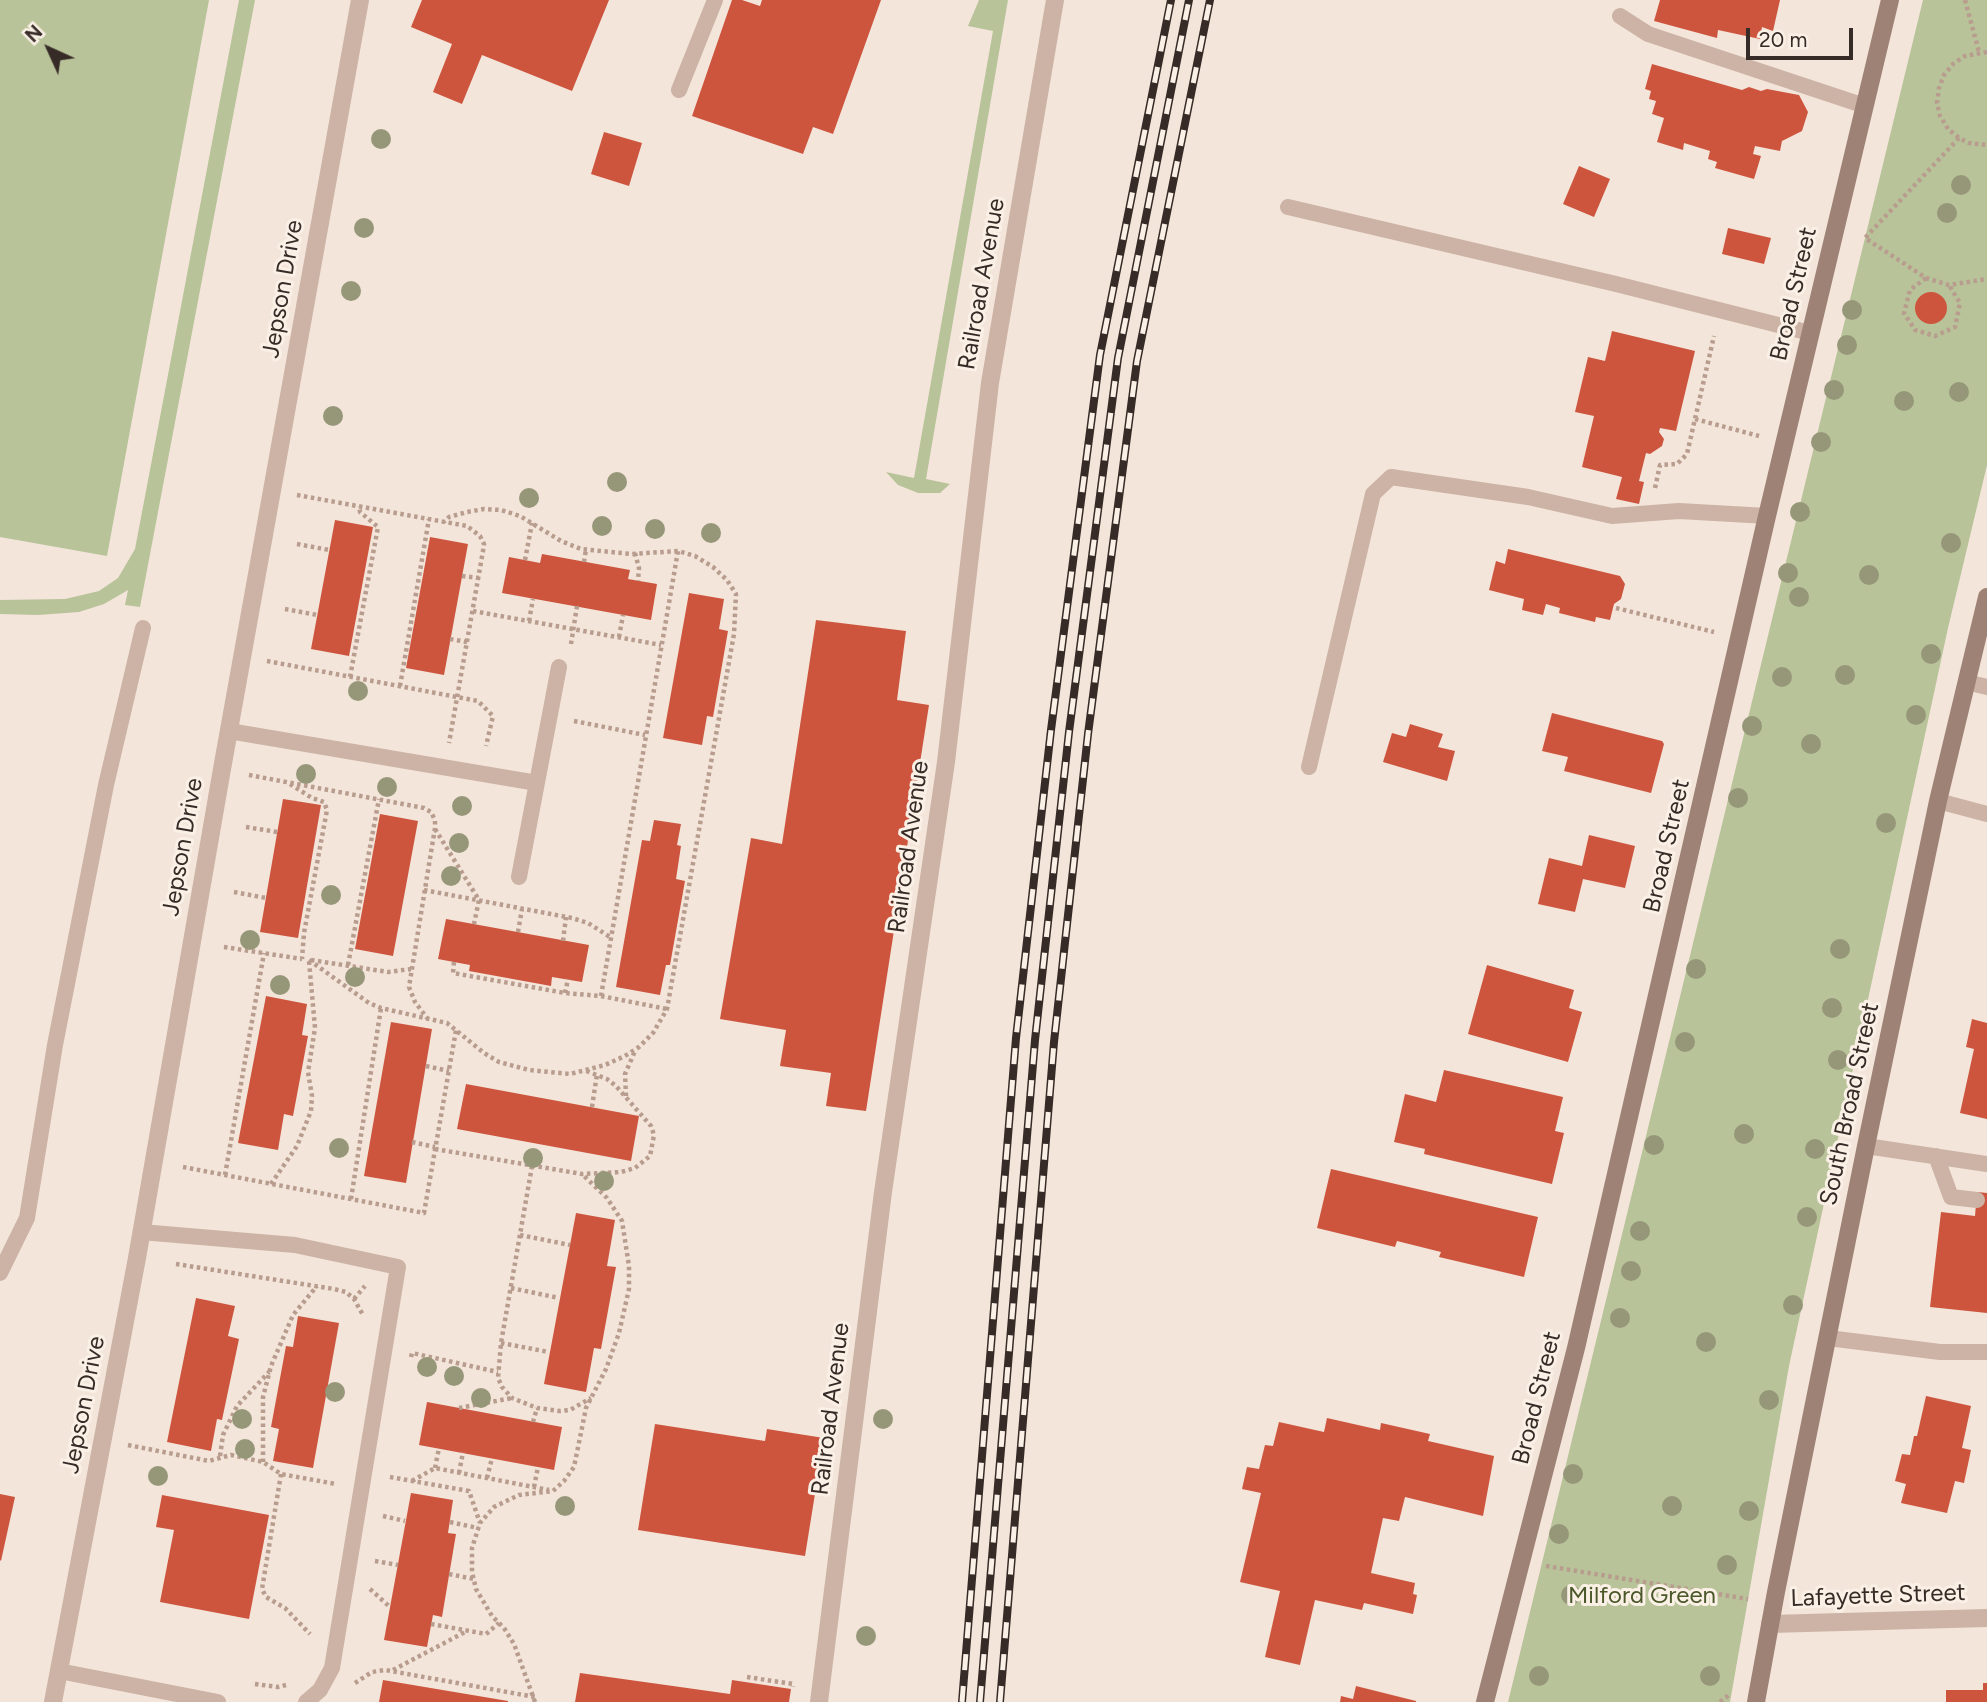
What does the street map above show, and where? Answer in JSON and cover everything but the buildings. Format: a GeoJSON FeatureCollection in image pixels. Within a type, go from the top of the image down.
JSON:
{"type":"FeatureCollection","features":[{"type":"Feature","properties":{"kind":"main road","name":"Broad Street"},"geometry":{"type":"LineString","coordinates":[[1485,1702],[1576,1348],[1767,516],[1890,0]]}},
{"type":"Feature","properties":{"kind":"main road","name":"South Broad Street"},"geometry":{"type":"LineString","coordinates":[[1770,1624],[1938,801],[1987,597]]}},
{"type":"Feature","properties":{"kind":"main road"},"geometry":{"type":"LineString","coordinates":[[1756,1702],[1770,1624]]}},
{"type":"Feature","properties":{"kind":"street","name":"Jepson Drive"},"geometry":{"type":"LineString","coordinates":[[53,1702],[137,1258],[360,0]]}},
{"type":"Feature","properties":{"kind":"street","name":"Railroad Avenue"},"geometry":{"type":"LineString","coordinates":[[819,1702],[883,1192],[946,762],[990,383],[1055,0]]}},
{"type":"Feature","properties":{"kind":"street","name":"Lafayette Street"},"geometry":{"type":"LineString","coordinates":[[1770,1624],[1987,1618]]}},
{"type":"Feature","properties":{"kind":"lane"},"geometry":{"type":"LineString","coordinates":[[679,90],[715,0]]}},
{"type":"Feature","properties":{"kind":"lane"},"geometry":{"type":"LineString","coordinates":[[1620,16],[1647,34],[1865,106]]}},
{"type":"Feature","properties":{"kind":"lane"},"geometry":{"type":"LineString","coordinates":[[1288,208],[1616,284],[1811,333]]}},
{"type":"Feature","properties":{"kind":"lane"},"geometry":{"type":"LineString","coordinates":[[1309,767],[1373,494],[1391,477],[1528,497],[1612,516],[1679,511],[1767,516]]}},
{"type":"Feature","properties":{"kind":"lane"},"geometry":{"type":"LineString","coordinates":[[0,1273],[27,1218],[55,1045],[106,785],[143,628]]}},
{"type":"Feature","properties":{"kind":"lane"},"geometry":{"type":"LineString","coordinates":[[519,877],[559,667]]}},
{"type":"Feature","properties":{"kind":"lane"},"geometry":{"type":"LineString","coordinates":[[1966,682],[1987,687]]}},
{"type":"Feature","properties":{"kind":"lane"},"geometry":{"type":"LineString","coordinates":[[229,731],[537,783]]}},
{"type":"Feature","properties":{"kind":"lane"},"geometry":{"type":"LineString","coordinates":[[1938,801],[1987,814]]}},
{"type":"Feature","properties":{"kind":"lane"},"geometry":{"type":"LineString","coordinates":[[1866,1146],[1987,1164]]}},
{"type":"Feature","properties":{"kind":"lane"},"geometry":{"type":"LineString","coordinates":[[1936,1156],[1951,1197],[1977,1200]]}},
{"type":"Feature","properties":{"kind":"lane"},"geometry":{"type":"LineString","coordinates":[[141,1232],[295,1245],[398,1267],[332,1668],[320,1690],[306,1702]]}},
{"type":"Feature","properties":{"kind":"lane"},"geometry":{"type":"LineString","coordinates":[[1828,1338],[1940,1352],[1987,1352]]}},
{"type":"Feature","properties":{"kind":"lane"},"geometry":{"type":"LineString","coordinates":[[59,1671],[218,1702]]}},
{"type":"Feature","properties":{"kind":"path"},"geometry":{"type":"LineString","coordinates":[[1965,0],[1979,52]]}},
{"type":"Feature","properties":{"kind":"path"},"geometry":{"type":"LineString","coordinates":[[1987,52],[1965,55],[1953,64],[1944,75],[1937,103],[1940,116],[1948,129],[1969,143],[1987,145]]}},
{"type":"Feature","properties":{"kind":"path"},"geometry":{"type":"LineString","coordinates":[[1959,138],[1865,237],[1926,278],[1950,285],[1987,279]]}},
{"type":"Feature","properties":{"kind":"path"},"geometry":{"type":"LineString","coordinates":[[1926,278],[1910,290],[1904,313],[1915,330],[1935,336],[1955,327],[1960,303],[1950,285]]}},
{"type":"Feature","properties":{"kind":"path"},"geometry":{"type":"LineString","coordinates":[[1655,489],[1660,465],[1677,464],[1687,454],[1720,311]]}},
{"type":"Feature","properties":{"kind":"path"},"geometry":{"type":"LineString","coordinates":[[1695,419],[1761,437]]}},
{"type":"Feature","properties":{"kind":"path"},"geometry":{"type":"LineString","coordinates":[[272,491],[467,526],[480,536],[484,544],[479,578],[445,768]]}},
{"type":"Feature","properties":{"kind":"path"},"geometry":{"type":"LineString","coordinates":[[350,677],[378,527],[360,512],[359,506]]}},
{"type":"Feature","properties":{"kind":"path"},"geometry":{"type":"LineString","coordinates":[[444,522],[449,517],[484,509],[501,510],[520,516],[561,541],[586,549],[635,553],[678,551],[695,556],[727,580],[736,594],[737,608],[667,1009],[653,1033],[631,1057],[625,1074],[626,1097]]}},
{"type":"Feature","properties":{"kind":"path"},"geometry":{"type":"LineString","coordinates":[[400,686],[429,519]]}},
{"type":"Feature","properties":{"kind":"path"},"geometry":{"type":"LineString","coordinates":[[525,560],[532,523]]}},
{"type":"Feature","properties":{"kind":"path"},"geometry":{"type":"LineString","coordinates":[[297,544],[329,550]]}},
{"type":"Feature","properties":{"kind":"path"},"geometry":{"type":"LineString","coordinates":[[584,562],[586,549]]}},
{"type":"Feature","properties":{"kind":"path"},"geometry":{"type":"LineString","coordinates":[[601,996],[678,551]]}},
{"type":"Feature","properties":{"kind":"path"},"geometry":{"type":"LineString","coordinates":[[635,553],[639,568],[638,581]]}},
{"type":"Feature","properties":{"kind":"path"},"geometry":{"type":"LineString","coordinates":[[462,576],[479,578]]}},
{"type":"Feature","properties":{"kind":"path"},"geometry":{"type":"LineString","coordinates":[[529,621],[533,598]]}},
{"type":"Feature","properties":{"kind":"path"},"geometry":{"type":"LineString","coordinates":[[559,667],[567,664],[576,606]]}},
{"type":"Feature","properties":{"kind":"path"},"geometry":{"type":"LineString","coordinates":[[1616,608],[1715,632]]}},
{"type":"Feature","properties":{"kind":"path"},"geometry":{"type":"LineString","coordinates":[[285,609],[317,615]]}},
{"type":"Feature","properties":{"kind":"path"},"geometry":{"type":"LineString","coordinates":[[473,611],[661,645]]}},
{"type":"Feature","properties":{"kind":"path"},"geometry":{"type":"LineString","coordinates":[[619,637],[623,615]]}},
{"type":"Feature","properties":{"kind":"path"},"geometry":{"type":"LineString","coordinates":[[450,639],[467,642]]}},
{"type":"Feature","properties":{"kind":"path"},"geometry":{"type":"LineString","coordinates":[[242,657],[478,701],[493,716],[486,746]]}},
{"type":"Feature","properties":{"kind":"path"},"geometry":{"type":"LineString","coordinates":[[550,716],[645,735]]}},
{"type":"Feature","properties":{"kind":"path"},"geometry":{"type":"LineString","coordinates":[[222,769],[428,809],[433,815],[435,828],[409,988],[415,1002],[428,1018]]}},
{"type":"Feature","properties":{"kind":"path"},"geometry":{"type":"LineString","coordinates":[[288,782],[312,798],[324,802],[327,810],[304,933],[302,959]]}},
{"type":"Feature","properties":{"kind":"path"},"geometry":{"type":"LineString","coordinates":[[348,965],[379,799]]}},
{"type":"Feature","properties":{"kind":"path"},"geometry":{"type":"LineString","coordinates":[[246,827],[277,831]]}},
{"type":"Feature","properties":{"kind":"path"},"geometry":{"type":"LineString","coordinates":[[435,828],[479,901],[474,924]]}},
{"type":"Feature","properties":{"kind":"path"},"geometry":{"type":"LineString","coordinates":[[424,890],[566,917],[588,923],[610,937]]}},
{"type":"Feature","properties":{"kind":"path"},"geometry":{"type":"LineString","coordinates":[[234,892],[266,898]]}},
{"type":"Feature","properties":{"kind":"path"},"geometry":{"type":"LineString","coordinates":[[563,941],[566,917]]}},
{"type":"Feature","properties":{"kind":"path"},"geometry":{"type":"LineString","coordinates":[[223,947],[388,972],[411,969]]}},
{"type":"Feature","properties":{"kind":"path"},"geometry":{"type":"LineString","coordinates":[[225,1175],[264,953]]}},
{"type":"Feature","properties":{"kind":"path"},"geometry":{"type":"LineString","coordinates":[[309,960],[369,1003],[447,1023],[484,1054],[499,1062],[529,1070],[570,1074],[606,1065],[639,1047]]}},
{"type":"Feature","properties":{"kind":"path"},"geometry":{"type":"LineString","coordinates":[[271,1184],[297,1146],[311,1111],[308,1072],[315,1028],[309,960]]}},
{"type":"Feature","properties":{"kind":"path"},"geometry":{"type":"LineString","coordinates":[[454,962],[453,973],[667,1009]]}},
{"type":"Feature","properties":{"kind":"path"},"geometry":{"type":"LineString","coordinates":[[565,993],[568,979]]}},
{"type":"Feature","properties":{"kind":"path"},"geometry":{"type":"LineString","coordinates":[[351,1199],[381,1008]]}},
{"type":"Feature","properties":{"kind":"path"},"geometry":{"type":"LineString","coordinates":[[183,1167],[424,1213],[456,1030]]}},
{"type":"Feature","properties":{"kind":"path"},"geometry":{"type":"LineString","coordinates":[[426,1066],[449,1071]]}},
{"type":"Feature","properties":{"kind":"path"},"geometry":{"type":"LineString","coordinates":[[412,1142],[582,1174],[621,1172],[635,1168],[650,1156],[653,1135],[651,1126],[616,1086],[597,1074],[584,1070]]}},
{"type":"Feature","properties":{"kind":"path"},"geometry":{"type":"LineString","coordinates":[[592,1107],[597,1074]]}},
{"type":"Feature","properties":{"kind":"path"},"geometry":{"type":"LineString","coordinates":[[532,1166],[498,1372],[502,1387],[512,1398],[537,1408],[570,1410],[591,1398]]}},
{"type":"Feature","properties":{"kind":"path"},"geometry":{"type":"LineString","coordinates":[[535,1699],[514,1644],[483,1602],[474,1579],[472,1548],[479,1525],[494,1507],[519,1495],[553,1491],[564,1481],[574,1466],[586,1408],[606,1369],[619,1333],[627,1300],[629,1266],[622,1221],[615,1208],[582,1174]]}},
{"type":"Feature","properties":{"kind":"path"},"geometry":{"type":"LineString","coordinates":[[520,1235],[570,1245]]}},
{"type":"Feature","properties":{"kind":"path"},"geometry":{"type":"LineString","coordinates":[[137,1258],[317,1286],[346,1293],[360,1308],[363,1318]]}},
{"type":"Feature","properties":{"kind":"path"},"geometry":{"type":"LineString","coordinates":[[263,1462],[263,1397],[269,1372],[293,1315],[317,1286]]}},
{"type":"Feature","properties":{"kind":"path"},"geometry":{"type":"LineString","coordinates":[[511,1288],[559,1298]]}},
{"type":"Feature","properties":{"kind":"path"},"geometry":{"type":"LineString","coordinates":[[502,1343],[549,1352]]}},
{"type":"Feature","properties":{"kind":"path"},"geometry":{"type":"LineString","coordinates":[[412,1353],[498,1372]]}},
{"type":"Feature","properties":{"kind":"path"},"geometry":{"type":"LineString","coordinates":[[220,1457],[223,1435],[237,1406],[269,1372]]}},
{"type":"Feature","properties":{"kind":"path"},"geometry":{"type":"LineString","coordinates":[[459,1408],[512,1398]]}},
{"type":"Feature","properties":{"kind":"path"},"geometry":{"type":"LineString","coordinates":[[533,1422],[537,1408]]}},
{"type":"Feature","properties":{"kind":"path"},"geometry":{"type":"LineString","coordinates":[[102,1440],[209,1461],[231,1455],[263,1462],[281,1474],[360,1489]]}},
{"type":"Feature","properties":{"kind":"path"},"geometry":{"type":"LineString","coordinates":[[435,1468],[439,1448]]}},
{"type":"Feature","properties":{"kind":"path"},"geometry":{"type":"LineString","coordinates":[[459,1473],[463,1452]]}},
{"type":"Feature","properties":{"kind":"path"},"geometry":{"type":"LineString","coordinates":[[487,1478],[492,1458]]}},
{"type":"Feature","properties":{"kind":"path"},"geometry":{"type":"LineString","coordinates":[[534,1487],[538,1466]]}},
{"type":"Feature","properties":{"kind":"path"},"geometry":{"type":"LineString","coordinates":[[412,1481],[435,1468],[553,1491]]}},
{"type":"Feature","properties":{"kind":"path"},"geometry":{"type":"LineString","coordinates":[[335,1484],[337,1471]]}},
{"type":"Feature","properties":{"kind":"path"},"geometry":{"type":"LineString","coordinates":[[281,1474],[262,1589],[266,1597],[285,1608],[310,1634]]}},
{"type":"Feature","properties":{"kind":"path"},"geometry":{"type":"LineString","coordinates":[[389,1477],[469,1492],[479,1525]]}},
{"type":"Feature","properties":{"kind":"path"},"geometry":{"type":"LineString","coordinates":[[382,1516],[405,1521]]}},
{"type":"Feature","properties":{"kind":"path"},"geometry":{"type":"LineString","coordinates":[[450,1522],[479,1525]]}},
{"type":"Feature","properties":{"kind":"path"},"geometry":{"type":"LineString","coordinates":[[374,1561],[398,1565]]}},
{"type":"Feature","properties":{"kind":"path"},"geometry":{"type":"LineString","coordinates":[[1521,1562],[1749,1600]]}},
{"type":"Feature","properties":{"kind":"path"},"geometry":{"type":"LineString","coordinates":[[449,1574],[474,1579]]}},
{"type":"Feature","properties":{"kind":"path"},"geometry":{"type":"LineString","coordinates":[[369,1588],[390,1607]]}},
{"type":"Feature","properties":{"kind":"path"},"geometry":{"type":"LineString","coordinates":[[308,1644],[313,1620]]}},
{"type":"Feature","properties":{"kind":"path"},"geometry":{"type":"LineString","coordinates":[[431,1625],[486,1633],[499,1623]]}},
{"type":"Feature","properties":{"kind":"path"},"geometry":{"type":"LineString","coordinates":[[392,1671],[467,1630]]}},
{"type":"Feature","properties":{"kind":"path"},"geometry":{"type":"LineString","coordinates":[[351,1685],[372,1672],[392,1671],[535,1699]]}},
{"type":"Feature","properties":{"kind":"path"},"geometry":{"type":"LineString","coordinates":[[746,1678],[793,1684],[792,1693]]}},
{"type":"Feature","properties":{"kind":"path"},"geometry":{"type":"LineString","coordinates":[[255,1684],[278,1687],[293,1681]]}},
{"type":"Feature","properties":{"kind":"green space"},"geometry":{"type":"Polygon","coordinates":[[[0,0],[209,0],[107,556],[0,537],[0,0]]]}},
{"type":"Feature","properties":{"kind":"green space"},"geometry":{"type":"Polygon","coordinates":[[[239,0],[255,0],[140,607],[125,605],[128,590],[104,604],[79,612],[0,614],[0,600],[65,599],[99,591],[118,578],[135,549],[239,0]]]}},
{"type":"Feature","properties":{"kind":"green space"},"geometry":{"type":"Polygon","coordinates":[[[979,0],[1008,0],[926,479],[950,484],[940,493],[918,493],[898,485],[886,472],[914,478],[993,31],[968,26],[979,0]]]}},
{"type":"Feature","properties":{"kind":"green space","name":"Milford Green"},"geometry":{"type":"Polygon","coordinates":[[[1923,0],[1987,0],[1987,465],[1948,628],[1789,1366],[1730,1702],[1508,1702],[1923,0]]]}},
{"type":"Feature","properties":{"kind":"railway"},"geometry":{"type":"LineString","coordinates":[[962,1702],[1016,1038],[1051,730],[1100,355],[1171,0]]}},
{"type":"Feature","properties":{"kind":"railway"},"geometry":{"type":"LineString","coordinates":[[980,1702],[1035,1040],[1069,732],[1118,358],[1189,0]]}},
{"type":"Feature","properties":{"kind":"railway"},"geometry":{"type":"LineString","coordinates":[[1000,1702],[1054,1042],[1088,734],[1137,361],[1210,0]]}}]}
